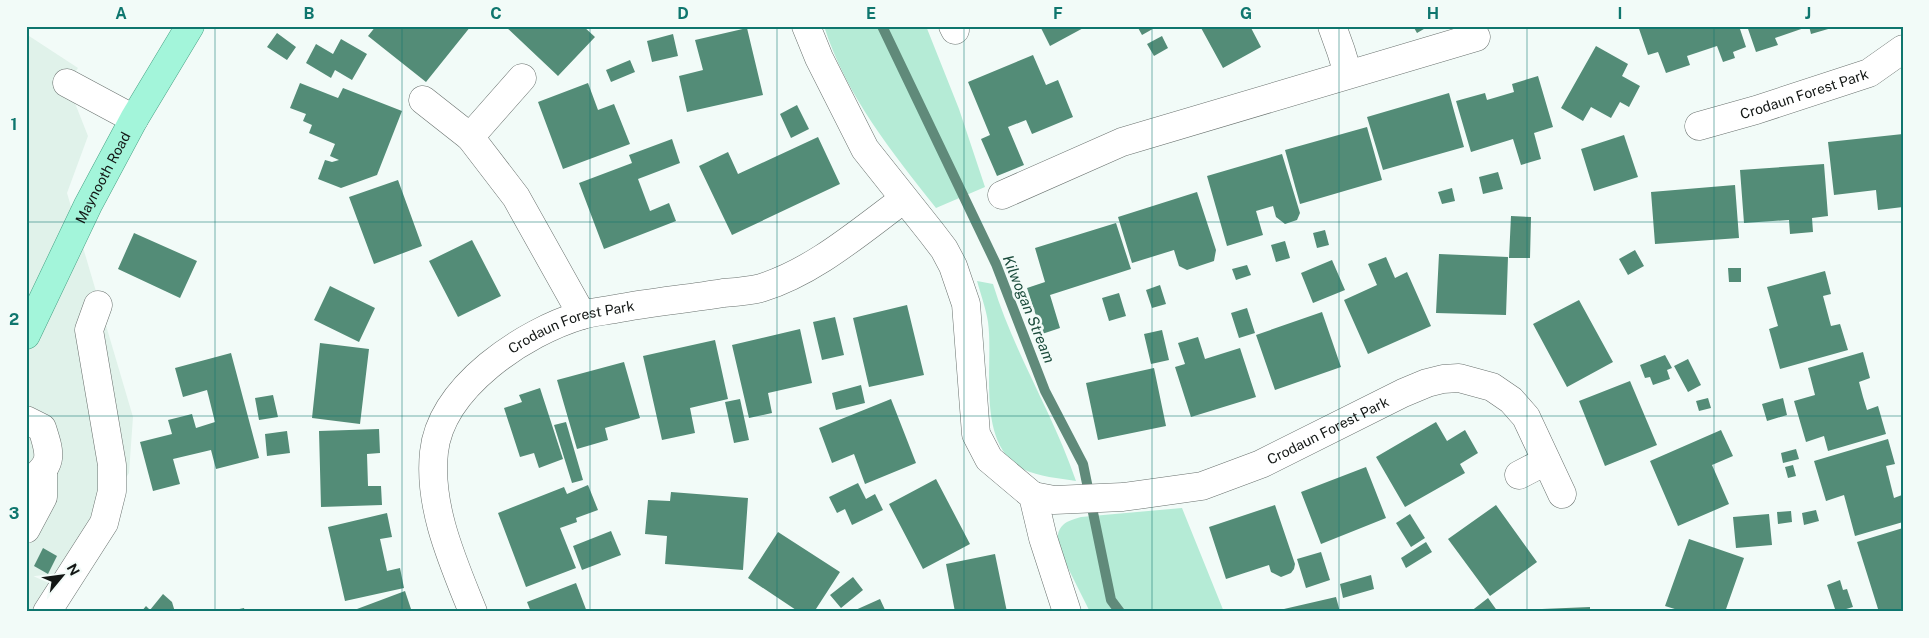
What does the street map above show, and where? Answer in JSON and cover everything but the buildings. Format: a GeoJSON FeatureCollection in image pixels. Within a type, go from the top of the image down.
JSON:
{"type":"FeatureCollection","features":[{"type":"Feature","properties":{"kind":"main road","name":"Maynooth Road"},"geometry":{"type":"LineString","coordinates":[[26,336],[88,205],[134,119],[190,26]]}},
{"type":"Feature","properties":{"kind":"street"},"geometry":{"type":"LineString","coordinates":[[806,26],[819,58],[865,149],[944,249],[953,266],[967,313],[974,422],[980,443],[989,459],[1033,496],[1045,547],[1067,612]]}},
{"type":"Feature","properties":{"kind":"street"},"geometry":{"type":"LineString","coordinates":[[1332,26],[1342,51],[1348,74]]}},
{"type":"Feature","properties":{"kind":"street"},"geometry":{"type":"LineString","coordinates":[[1002,195],[1122,142],[1476,36]]}},
{"type":"Feature","properties":{"kind":"street","name":"Crodaun Forest Park"},"geometry":{"type":"LineString","coordinates":[[1699,126],[1756,110],[1869,73],[1903,49]]}},
{"type":"Feature","properties":{"kind":"street"},"geometry":{"type":"LineString","coordinates":[[470,137],[522,78]]}},
{"type":"Feature","properties":{"kind":"street"},"geometry":{"type":"LineString","coordinates":[[67,83],[134,119]]}},
{"type":"Feature","properties":{"kind":"street"},"geometry":{"type":"LineString","coordinates":[[423,100],[470,137],[516,197],[582,315]]}},
{"type":"Feature","properties":{"kind":"street","name":"Crodaun Forest Park"},"geometry":{"type":"LineString","coordinates":[[473,612],[452,558],[439,511],[434,488],[433,466],[437,439],[446,417],[456,400],[485,368],[504,353],[529,338],[582,315],[631,306],[760,288],[792,275],[821,259],[904,199]]}},
{"type":"Feature","properties":{"kind":"street"},"geometry":{"type":"LineString","coordinates":[[48,612],[104,523],[112,491],[112,465],[89,330],[98,305]]}},
{"type":"Feature","properties":{"kind":"street","name":"Crodaun Forest Park"},"geometry":{"type":"LineString","coordinates":[[1033,496],[1054,500],[1076,500],[1124,497],[1202,486],[1223,479],[1296,447],[1394,397],[1427,383],[1459,378],[1492,387],[1511,400],[1526,417],[1562,494]]}},
{"type":"Feature","properties":{"kind":"street"},"geometry":{"type":"LineString","coordinates":[[26,420],[42,428],[50,452],[34,478],[43,497],[26,529]]}},
{"type":"Feature","properties":{"kind":"street"},"geometry":{"type":"LineString","coordinates":[[1519,475],[1546,461]]}},
{"type":"Feature","properties":{"kind":"shaded area"},"geometry":{"type":"Polygon","coordinates":[[[26,34],[78,68],[67,83],[88,136],[67,193],[133,417],[129,473],[35,612],[26,612],[26,34]]]}},
{"type":"Feature","properties":{"kind":"green space"},"geometry":{"type":"Polygon","coordinates":[[[824,26],[926,26],[959,109],[985,187],[936,208],[887,144],[858,100],[833,52],[824,26]]]}},
{"type":"Feature","properties":{"kind":"green space"},"geometry":{"type":"Polygon","coordinates":[[[977,281],[993,284],[1022,359],[1056,431],[1076,481],[1042,476],[1023,469],[1008,457],[998,442],[992,423],[990,403],[988,322],[977,281]]]}},
{"type":"Feature","properties":{"kind":"green space"},"geometry":{"type":"Polygon","coordinates":[[[1182,508],[1224,612],[1090,612],[1057,546],[1058,534],[1062,526],[1069,521],[1081,517],[1182,508]]]}},
{"type":"Feature","properties":{"kind":"waterway","name":"Kilwogan Stream"},"geometry":{"type":"LineString","coordinates":[[882,26],[996,264],[1045,391],[1083,464],[1111,600],[1120,612]]}}]}
